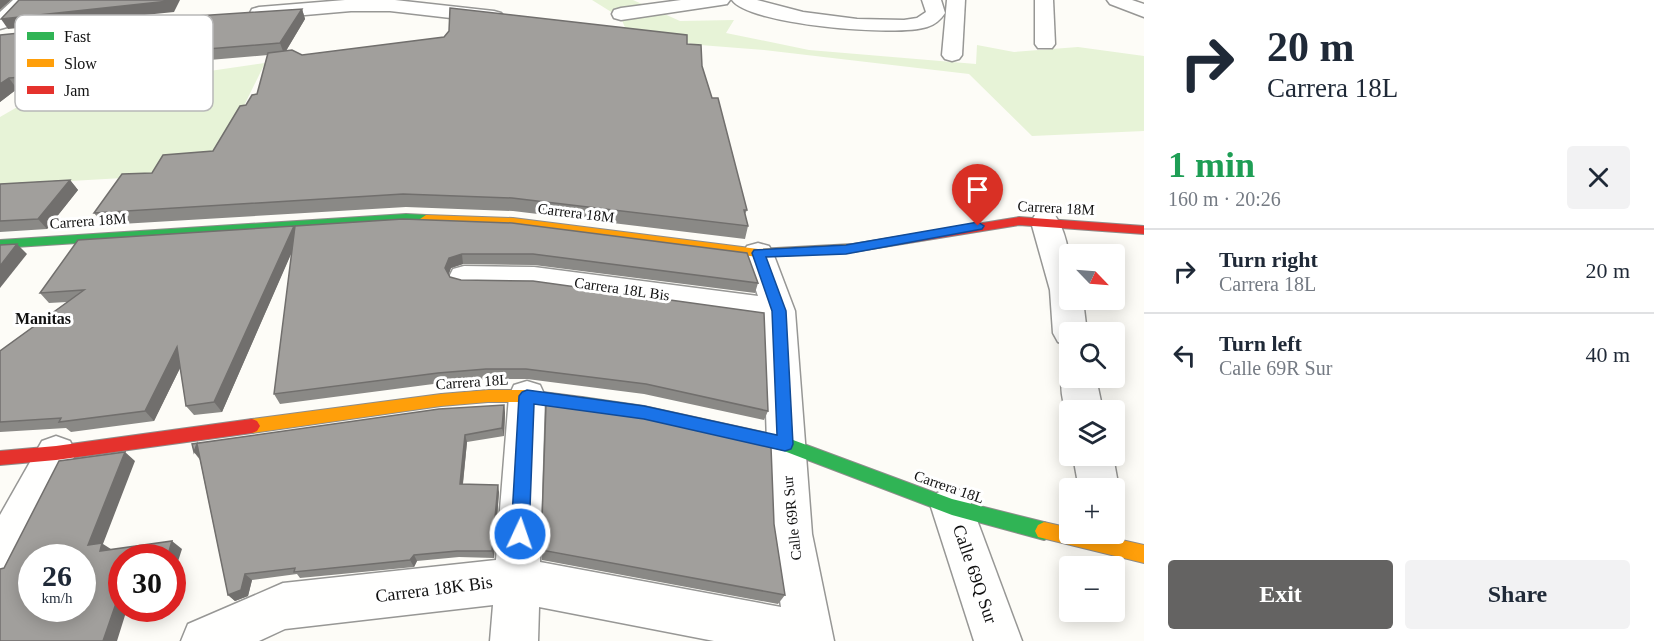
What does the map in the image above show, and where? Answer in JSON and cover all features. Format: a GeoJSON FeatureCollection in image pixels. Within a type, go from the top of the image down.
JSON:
{"type":"FeatureCollection","features":[{"type":"Feature","properties":{"kind":"street"},"geometry":{"type":"LineString","coordinates":[[4,33],[23,0]]}},
{"type":"Feature","properties":{"kind":"street"},"geometry":{"type":"LineString","coordinates":[[97,15],[107,0]]}},
{"type":"Feature","properties":{"kind":"street"},"geometry":{"type":"LineString","coordinates":[[243,14],[386,0]]}},
{"type":"Feature","properties":{"kind":"street"},"geometry":{"type":"LineString","coordinates":[[621,14],[721,0]]}},
{"type":"Feature","properties":{"kind":"street"},"geometry":{"type":"LineString","coordinates":[[741,0],[778,13],[848,23],[893,26],[928,19],[936,13],[935,5],[931,0]]}},
{"type":"Feature","properties":{"kind":"street"},"geometry":{"type":"LineString","coordinates":[[951,55],[956,0]]}},
{"type":"Feature","properties":{"kind":"street"},"geometry":{"type":"LineString","coordinates":[[1044,0],[1045,44]]}},
{"type":"Feature","properties":{"kind":"street"},"geometry":{"type":"LineString","coordinates":[[1116,0],[1143,15]]}},
{"type":"Feature","properties":{"kind":"street"},"geometry":{"type":"LineString","coordinates":[[351,5],[402,6],[511,19]]}},
{"type":"Feature","properties":{"kind":"street"},"geometry":{"type":"LineString","coordinates":[[439,31],[441,10]]}},
{"type":"Feature","properties":{"kind":"street","name":"Carrera 18M"},"geometry":{"type":"LineString","coordinates":[[0,244],[406,218],[513,222],[758,253],[846,249],[987,224],[1019,221],[1144,230]]}},
{"type":"Feature","properties":{"kind":"street"},"geometry":{"type":"LineString","coordinates":[[1045,222],[1066,291],[1069,322]]}},
{"type":"Feature","properties":{"kind":"street","name":"Calle 69R Sur"},"geometry":{"type":"LineString","coordinates":[[758,253],[779,311],[791,534],[810,638]]}},
{"type":"Feature","properties":{"kind":"street","name":"Carrera 18L Bis"},"geometry":{"type":"LineString","coordinates":[[464,277],[534,278],[779,311]]}},
{"type":"Feature","properties":{"kind":"street","name":"Carrera 18L"},"geometry":{"type":"LineString","coordinates":[[0,458],[56,453],[441,400],[488,396],[527,396],[644,412],[785,444],[952,507],[1000,521],[1120,545]]}},
{"type":"Feature","properties":{"kind":"street"},"geometry":{"type":"LineString","coordinates":[[514,641],[527,396]]}},
{"type":"Feature","properties":{"kind":"street"},"geometry":{"type":"LineString","coordinates":[[0,558],[56,453]]}},
{"type":"Feature","properties":{"kind":"street","name":"Calle 69Q Sur"},"geometry":{"type":"LineString","coordinates":[[952,507],[998,641]]}},
{"type":"Feature","properties":{"kind":"street","name":"Carrera 18K Bis"},"geometry":{"type":"LineString","coordinates":[[205,641],[283,606],[518,580],[810,638]]}},
{"type":"Feature","properties":{"kind":"green space"},"geometry":{"type":"Polygon","coordinates":[[[592,0],[633,0],[680,21],[734,20],[726,33],[809,50],[976,64],[977,45],[1014,52],[1078,47],[1144,56],[1144,131],[1032,136],[969,74],[764,50],[700,45],[633,33],[626,30],[621,18],[592,0]]]}},
{"type":"Feature","properties":{"kind":"green space"},"geometry":{"type":"Polygon","coordinates":[[[265,63],[211,173],[0,185],[0,117],[15,108],[15,111],[213,111],[213,71],[265,63]]]}},
{"type":"Feature","properties":{"kind":"building"},"geometry":{"type":"Polygon","coordinates":[[[19,0],[170,0],[38,15],[15,15],[15,18],[1,19],[19,0]]]}},
{"type":"Feature","properties":{"kind":"building"},"geometry":{"type":"Polygon","coordinates":[[[450,8],[687,35],[687,44],[701,45],[702,66],[712,98],[718,98],[747,210],[744,210],[748,226],[512,198],[403,194],[94,213],[122,174],[152,173],[163,155],[213,151],[240,106],[246,105],[252,95],[257,94],[268,53],[292,50],[302,55],[444,37],[449,31],[450,8]]]}},
{"type":"Feature","properties":{"kind":"building"},"geometry":{"type":"Polygon","coordinates":[[[302,9],[280,43],[213,49],[211,15],[302,9]]]}},
{"type":"Feature","properties":{"kind":"building"},"geometry":{"type":"Polygon","coordinates":[[[15,33],[15,78],[9,78],[0,84],[0,35],[15,33]]]}},
{"type":"Feature","properties":{"kind":"building"},"geometry":{"type":"Polygon","coordinates":[[[70,180],[38,219],[0,221],[0,184],[70,180]]]}},
{"type":"Feature","properties":{"kind":"building"},"geometry":{"type":"Polygon","coordinates":[[[403,219],[512,223],[747,253],[758,283],[533,254],[462,254],[449,258],[445,268],[450,277],[461,280],[533,281],[764,313],[768,411],[646,384],[526,369],[486,369],[438,373],[274,394],[295,226],[403,219]]]}},
{"type":"Feature","properties":{"kind":"building"},"geometry":{"type":"Polygon","coordinates":[[[294,226],[214,402],[186,406],[177,347],[145,411],[59,422],[61,418],[0,422],[0,351],[84,290],[40,293],[78,240],[294,226]]]}},
{"type":"Feature","properties":{"kind":"building"},"geometry":{"type":"Polygon","coordinates":[[[17,244],[0,266],[0,245],[17,244]]]}},
{"type":"Feature","properties":{"kind":"building"},"geometry":{"type":"Polygon","coordinates":[[[546,404],[646,418],[771,447],[774,524],[785,595],[541,550],[546,404]]]}},
{"type":"Feature","properties":{"kind":"building"},"geometry":{"type":"Polygon","coordinates":[[[504,405],[502,428],[465,435],[460,484],[498,485],[492,551],[414,555],[410,560],[294,572],[295,568],[245,574],[241,590],[228,595],[197,444],[194,452],[192,444],[439,409],[504,405]]]}},
{"type":"Feature","properties":{"kind":"building"},"geometry":{"type":"Polygon","coordinates":[[[125,452],[88,544],[18,544],[18,622],[96,622],[95,544],[102,543],[100,551],[108,550],[110,622],[103,641],[0,641],[0,569],[4,568],[59,461],[125,452]]]}},
{"type":"Feature","properties":{"kind":"building"},"geometry":{"type":"Polygon","coordinates":[[[172,541],[171,544],[150,544],[172,541]]]}},
{"type":"Feature","properties":{"kind":"traffic: fast"},"geometry":{"type":"LineString","coordinates":[[0,244],[406,218],[426,219]]}},
{"type":"Feature","properties":{"kind":"traffic: fast"},"geometry":{"type":"LineString","coordinates":[[582,403],[644,412],[785,444],[952,507],[1044,531]]}},
{"type":"Feature","properties":{"kind":"traffic: slow"},"geometry":{"type":"LineString","coordinates":[[426,219],[513,222],[758,253],[853,248]]}},
{"type":"Feature","properties":{"kind":"traffic: slow"},"geometry":{"type":"LineString","coordinates":[[252,426],[441,400],[488,396],[527,396],[582,403]]}},
{"type":"Feature","properties":{"kind":"traffic: slow"},"geometry":{"type":"LineString","coordinates":[[1044,531],[1144,554]]}},
{"type":"Feature","properties":{"kind":"traffic: jam"},"geometry":{"type":"LineString","coordinates":[[853,248],[1019,221],[1144,230]]}},
{"type":"Feature","properties":{"kind":"traffic: jam"},"geometry":{"type":"LineString","coordinates":[[0,458],[56,453],[252,426]]}},
{"type":"Feature","properties":{"kind":"district","name":"Manitas"},"geometry":{"type":"Point","coordinates":[43,318]}},
{"type":"Feature","properties":{"kind":"route"},"geometry":{"type":"LineString","coordinates":[[520,534],[527,396],[644,412],[785,444],[779,311],[758,253],[846,249],[978,226]]}}]}
